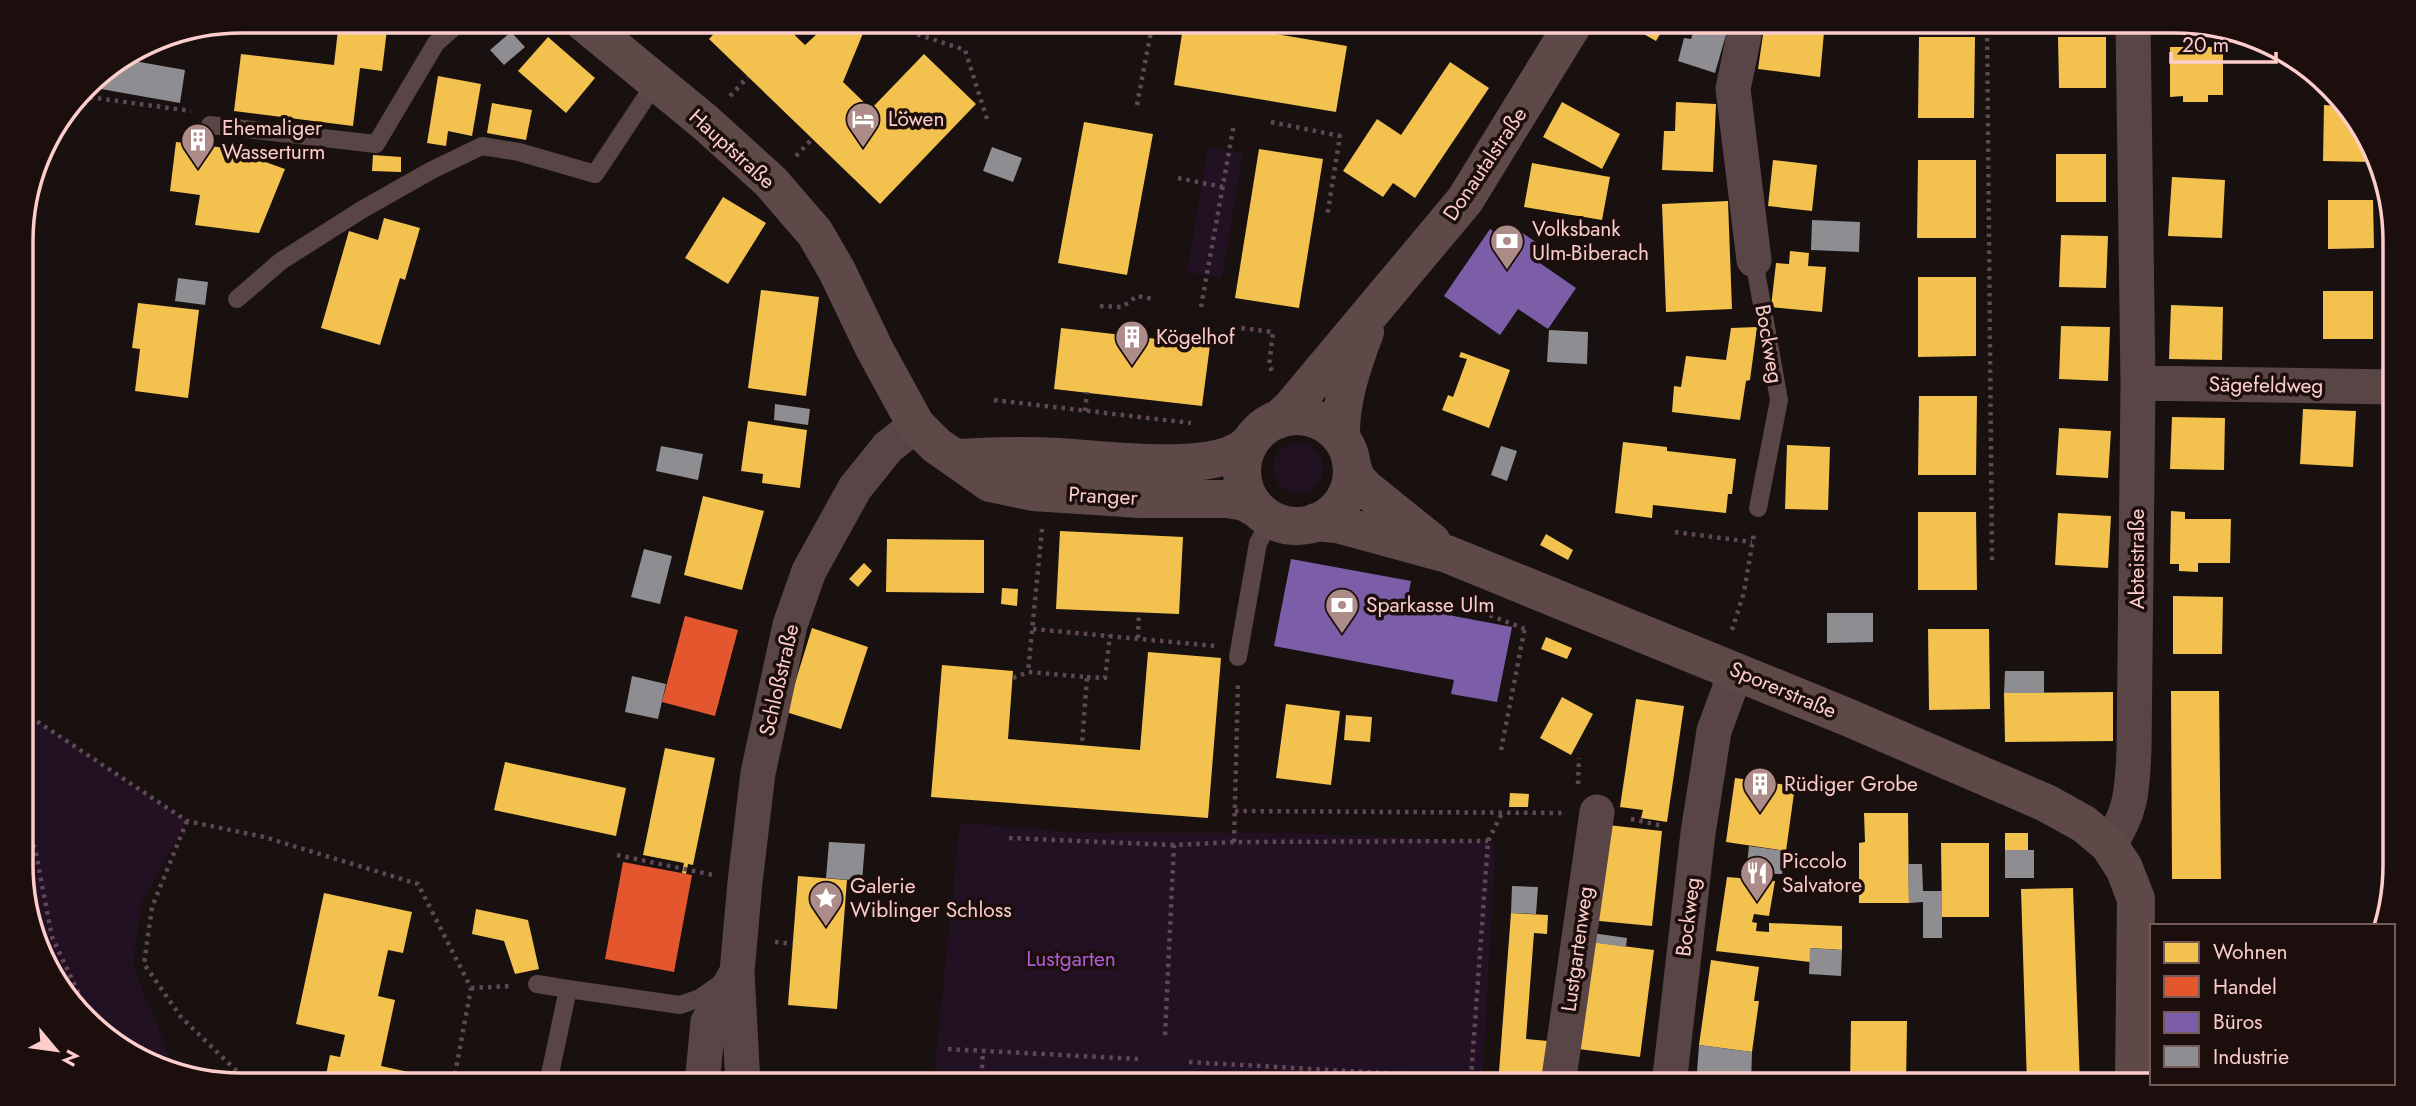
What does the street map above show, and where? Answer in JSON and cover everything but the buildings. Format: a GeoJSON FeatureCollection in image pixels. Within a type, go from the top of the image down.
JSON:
{"type":"FeatureCollection","features":[{"type":"Feature","properties":{"kind":"main road","name":"Donautalstraße"},"geometry":{"type":"LineString","coordinates":[[1382,299],[1475,186],[1563,33]]}},
{"type":"Feature","properties":{"kind":"main road","name":"Hauptstraße"},"geometry":{"type":"LineString","coordinates":[[598,34],[706,123],[771,181],[815,233],[853,303]]}},
{"type":"Feature","properties":{"kind":"main road"},"geometry":{"type":"LineString","coordinates":[[1382,299],[1366,331],[1349,379],[1341,415],[1351,481],[1344,499],[1332,513],[1316,522],[1298,526],[1264,514],[1246,493],[1242,476],[1243,458],[1264,431],[1291,408],[1382,299]]}},
{"type":"Feature","properties":{"kind":"main road","name":"Pranger"},"geometry":{"type":"LineString","coordinates":[[853,303],[916,425],[936,445],[990,483],[1045,493],[1140,499],[1221,498],[1238,500],[1264,514]]}},
{"type":"Feature","properties":{"kind":"main road"},"geometry":{"type":"LineString","coordinates":[[1264,431],[1295,416],[1312,418],[1328,426],[1346,451]]}},
{"type":"Feature","properties":{"kind":"main road","name":"Pranger"},"geometry":{"type":"LineString","coordinates":[[957,458],[1058,456],[1150,464],[1224,458],[1238,452],[1264,431]]}},
{"type":"Feature","properties":{"kind":"main road","name":"Sporerstraße"},"geometry":{"type":"LineString","coordinates":[[1346,451],[1356,478],[1371,495],[1447,554]]}},
{"type":"Feature","properties":{"kind":"main road","name":"Sporerstraße"},"geometry":{"type":"LineString","coordinates":[[1316,522],[1337,524],[1447,554],[1729,668],[2046,803],[2084,824],[2109,845]]}},
{"type":"Feature","properties":{"kind":"main road"},"geometry":{"type":"LineString","coordinates":[[2109,845],[2124,868],[2136,899],[2134,1072]]}},
{"type":"Feature","properties":{"kind":"street","name":"Bockweg"},"geometry":{"type":"LineString","coordinates":[[1744,33],[1733,89],[1754,260]]}},
{"type":"Feature","properties":{"kind":"street","name":"Abteistraße"},"geometry":{"type":"LineString","coordinates":[[2109,845],[2124,823],[2132,793],[2136,673],[2138,383],[2133,33]]}},
{"type":"Feature","properties":{"kind":"street","name":"Sägefeldweg"},"geometry":{"type":"LineString","coordinates":[[2138,383],[2383,387]]}},
{"type":"Feature","properties":{"kind":"street","name":"Schloßstraße"},"geometry":{"type":"LineString","coordinates":[[742,1073],[737,972],[745,882],[758,773],[790,625],[809,571],[855,488],[888,447],[916,425]]}},
{"type":"Feature","properties":{"kind":"street","name":"Bockweg"},"geometry":{"type":"LineString","coordinates":[[1670,1072],[1698,833],[1714,732],[1729,668]]}},
{"type":"Feature","properties":{"kind":"street","name":"Lustgartenweg"},"geometry":{"type":"LineString","coordinates":[[1560,1072],[1597,812]]}},
{"type":"Feature","properties":{"kind":"street"},"geometry":{"type":"LineString","coordinates":[[703,1073],[708,1022],[737,972]]}},
{"type":"Feature","properties":{"kind":"lane"},"geometry":{"type":"LineString","coordinates":[[210,125],[376,144],[436,43],[446,34]]}},
{"type":"Feature","properties":{"kind":"lane"},"geometry":{"type":"LineString","coordinates":[[237,299],[281,261],[339,224],[432,170],[482,146],[519,152],[595,174],[656,82]]}},
{"type":"Feature","properties":{"kind":"lane","name":"Bockweg"},"geometry":{"type":"LineString","coordinates":[[1754,260],[1779,400],[1758,508]]}},
{"type":"Feature","properties":{"kind":"lane"},"geometry":{"type":"LineString","coordinates":[[1238,657],[1264,514]]}},
{"type":"Feature","properties":{"kind":"lane"},"geometry":{"type":"LineString","coordinates":[[537,984],[680,1004],[700,998],[737,972]]}},
{"type":"Feature","properties":{"kind":"lane"},"geometry":{"type":"LineString","coordinates":[[550,1073],[568,989]]}},
{"type":"Feature","properties":{"kind":"path"},"geometry":{"type":"LineString","coordinates":[[1987,33],[1992,561]]}},
{"type":"Feature","properties":{"kind":"path"},"geometry":{"type":"LineString","coordinates":[[915,34],[965,50],[987,119]]}},
{"type":"Feature","properties":{"kind":"path"},"geometry":{"type":"LineString","coordinates":[[1137,105],[1151,34]]}},
{"type":"Feature","properties":{"kind":"path"},"geometry":{"type":"LineString","coordinates":[[734,93],[748,77]]}},
{"type":"Feature","properties":{"kind":"path"},"geometry":{"type":"LineString","coordinates":[[91,97],[200,112],[210,125]]}},
{"type":"Feature","properties":{"kind":"path"},"geometry":{"type":"LineString","coordinates":[[1271,122],[1340,136],[1327,217]]}},
{"type":"Feature","properties":{"kind":"path"},"geometry":{"type":"LineString","coordinates":[[1201,307],[1234,124]]}},
{"type":"Feature","properties":{"kind":"path"},"geometry":{"type":"LineString","coordinates":[[1178,178],[1223,187]]}},
{"type":"Feature","properties":{"kind":"path"},"geometry":{"type":"LineString","coordinates":[[1100,306],[1122,307],[1137,296],[1154,299]]}},
{"type":"Feature","properties":{"kind":"path"},"geometry":{"type":"LineString","coordinates":[[1233,327],[1273,332],[1269,366]]}},
{"type":"Feature","properties":{"kind":"path"},"geometry":{"type":"LineString","coordinates":[[1085,411],[1087,393]]}},
{"type":"Feature","properties":{"kind":"path"},"geometry":{"type":"LineString","coordinates":[[994,400],[1192,423]]}},
{"type":"Feature","properties":{"kind":"path"},"geometry":{"type":"LineString","coordinates":[[1028,672],[1045,493]]}},
{"type":"Feature","properties":{"kind":"path"},"geometry":{"type":"LineString","coordinates":[[1729,668],[1758,508]]}},
{"type":"Feature","properties":{"kind":"path"},"geometry":{"type":"LineString","coordinates":[[1675,532],[1752,542]]}},
{"type":"Feature","properties":{"kind":"path"},"geometry":{"type":"LineString","coordinates":[[1138,638],[1139,612]]}},
{"type":"Feature","properties":{"kind":"path"},"geometry":{"type":"LineString","coordinates":[[1502,750],[1525,626]]}},
{"type":"Feature","properties":{"kind":"path"},"geometry":{"type":"LineString","coordinates":[[1032,629],[1226,647],[1225,656],[1238,657],[1234,842]]}},
{"type":"Feature","properties":{"kind":"path"},"geometry":{"type":"LineString","coordinates":[[1013,678],[1028,672],[1105,678],[1110,635]]}},
{"type":"Feature","properties":{"kind":"path"},"geometry":{"type":"LineString","coordinates":[[1082,745],[1087,677]]}},
{"type":"Feature","properties":{"kind":"path"},"geometry":{"type":"LineString","coordinates":[[33,719],[187,821],[264,837],[418,884],[471,988],[455,1073]]}},
{"type":"Feature","properties":{"kind":"path"},"geometry":{"type":"LineString","coordinates":[[1235,811],[1597,812],[1698,833]]}},
{"type":"Feature","properties":{"kind":"path"},"geometry":{"type":"LineString","coordinates":[[1472,1072],[1488,841],[1502,813]]}},
{"type":"Feature","properties":{"kind":"path"},"geometry":{"type":"LineString","coordinates":[[187,821],[152,907],[144,964],[181,1017],[238,1073]]}},
{"type":"Feature","properties":{"kind":"path"},"geometry":{"type":"LineString","coordinates":[[1009,838],[1174,845],[1234,842],[1488,841]]}},
{"type":"Feature","properties":{"kind":"path"},"geometry":{"type":"LineString","coordinates":[[33,845],[52,937],[80,995]]}},
{"type":"Feature","properties":{"kind":"path"},"geometry":{"type":"LineString","coordinates":[[1165,1035],[1174,845]]}},
{"type":"Feature","properties":{"kind":"path"},"geometry":{"type":"LineString","coordinates":[[617,855],[745,882]]}},
{"type":"Feature","properties":{"kind":"path"},"geometry":{"type":"LineString","coordinates":[[778,943],[793,944]]}},
{"type":"Feature","properties":{"kind":"path"},"geometry":{"type":"LineString","coordinates":[[471,988],[537,984]]}},
{"type":"Feature","properties":{"kind":"path"},"geometry":{"type":"LineString","coordinates":[[948,1049],[1138,1059]]}},
{"type":"Feature","properties":{"kind":"path"},"geometry":{"type":"LineString","coordinates":[[982,1073],[983,1051]]}},
{"type":"Feature","properties":{"kind":"path"},"geometry":{"type":"LineString","coordinates":[[1189,1062],[1336,1072]]}},
{"type":"Feature","properties":{"kind":"green space"},"geometry":{"type":"Polygon","coordinates":[[[1208,147],[1243,153],[1222,278],[1187,272],[1208,147]]]}},
{"type":"Feature","properties":{"kind":"green space"},"geometry":{"type":"Polygon","coordinates":[[[1298,443],[1316,450],[1323,468],[1316,486],[1298,493],[1280,486],[1273,468],[1280,450],[1298,443]]]}},
{"type":"Feature","properties":{"kind":"green space"},"geometry":{"type":"Polygon","coordinates":[[[33,719],[187,821],[141,903],[133,966],[171,1060],[137,1045],[94,1012],[61,969],[49,944],[40,919],[33,865],[33,719]]]}},
{"type":"Feature","properties":{"kind":"green space","name":"Lustgarten"},"geometry":{"type":"Polygon","coordinates":[[[960,823],[1084,833],[1297,833],[1493,842],[1495,857],[1483,1072],[934,1073],[960,823]]]}},
{"type":"Feature","properties":{"kind":"place","name":"Löwen"},"geometry":{"type":"Point","coordinates":[863,149]}},
{"type":"Feature","properties":{"kind":"place","name":"Ehemaliger Wasserturm"},"geometry":{"type":"Point","coordinates":[198,170]}},
{"type":"Feature","properties":{"kind":"place","name":"Volksbank Ulm-Biberach"},"geometry":{"type":"Point","coordinates":[1507,271]}},
{"type":"Feature","properties":{"kind":"place","name":"Kögelhof"},"geometry":{"type":"Point","coordinates":[1132,367]}},
{"type":"Feature","properties":{"kind":"place","name":"Sparkasse Ulm"},"geometry":{"type":"Point","coordinates":[1342,635]}},
{"type":"Feature","properties":{"kind":"place","name":"Rüdiger Grobe"},"geometry":{"type":"Point","coordinates":[1760,814]}},
{"type":"Feature","properties":{"kind":"place","name":"Piccolo Salvatore"},"geometry":{"type":"Point","coordinates":[1757,903]}},
{"type":"Feature","properties":{"kind":"place","name":"Galerie Wiblinger Schloss"},"geometry":{"type":"Point","coordinates":[826,928]}}]}
